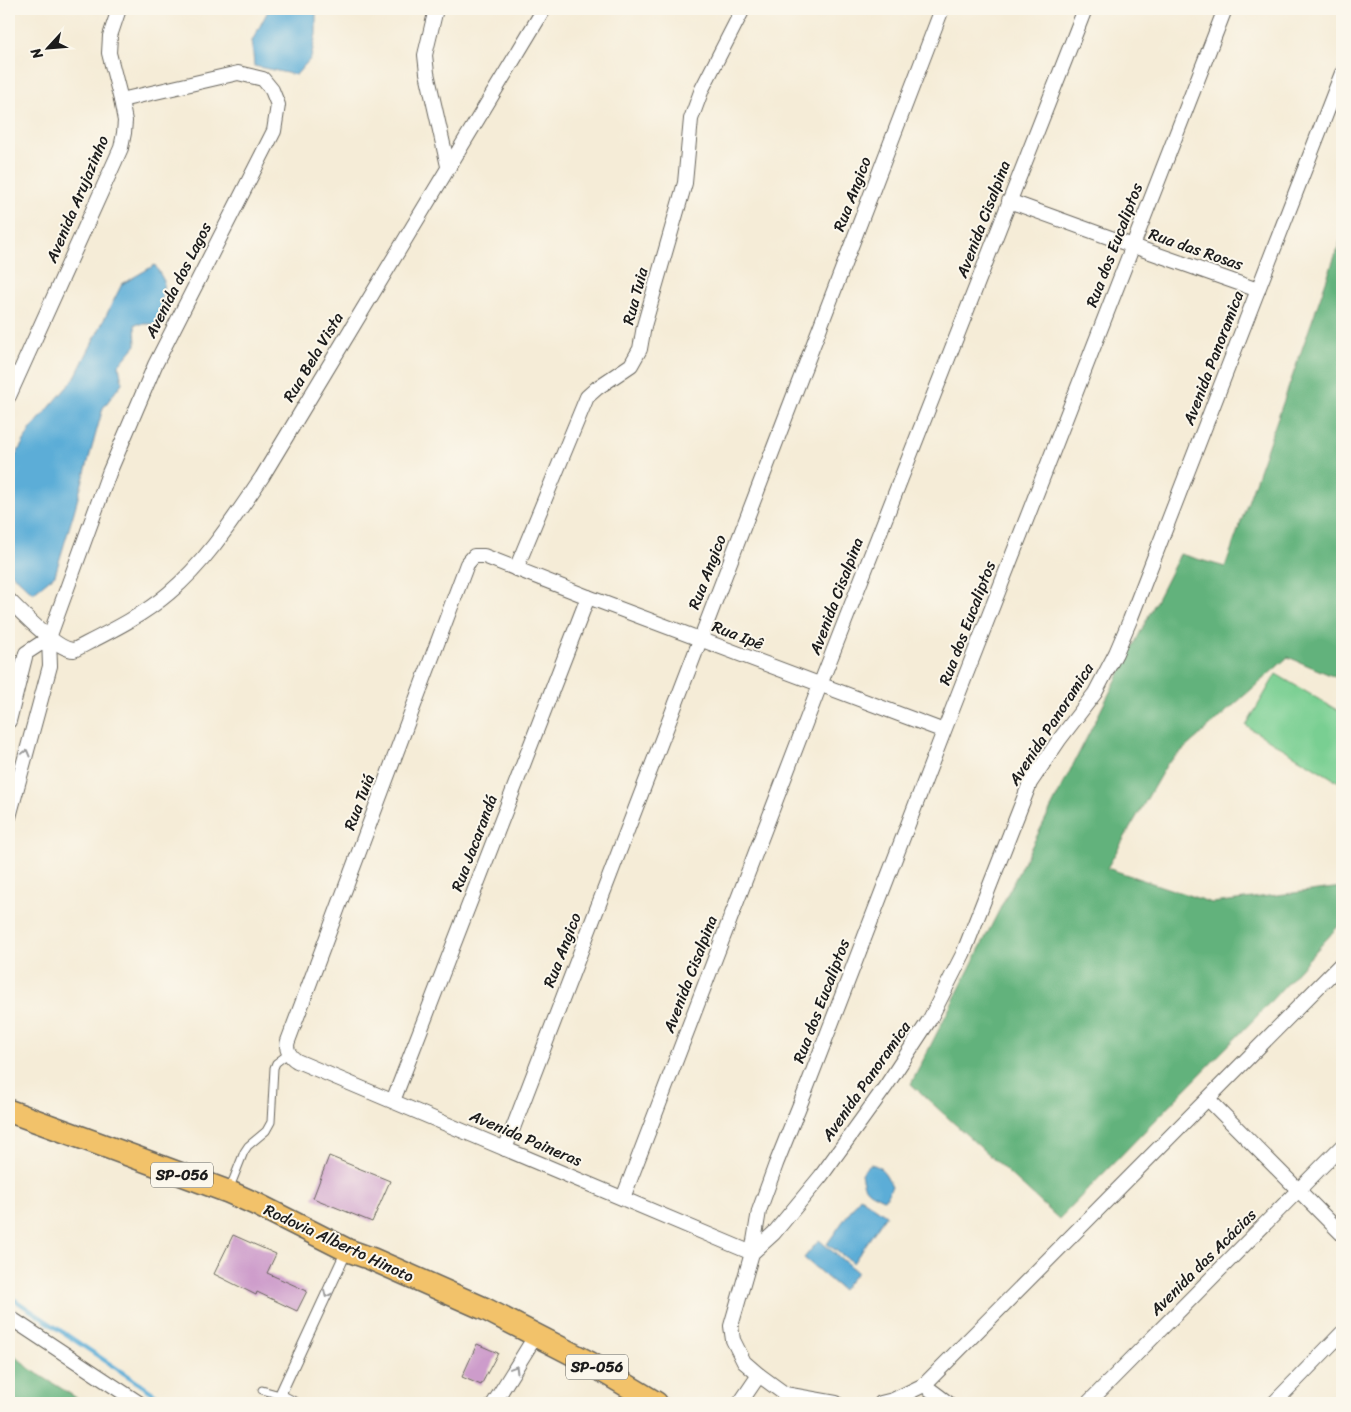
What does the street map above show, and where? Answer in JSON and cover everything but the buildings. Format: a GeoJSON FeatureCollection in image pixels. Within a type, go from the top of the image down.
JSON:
{"type":"FeatureCollection","features":[{"type":"Feature","properties":{"kind":"main road","name":"Rodovia Alberto Hinoto"},"geometry":{"type":"LineString","coordinates":[[9,1112],[256,1204],[347,1250],[372,1259],[485,1309],[588,1362],[656,1403]]}},
{"type":"Feature","properties":{"kind":"street","name":"Avenida Arujazinho"},"geometry":{"type":"LineString","coordinates":[[9,396],[120,148],[124,134],[125,121],[109,53],[110,36],[119,9]]}},
{"type":"Feature","properties":{"kind":"street"},"geometry":{"type":"LineString","coordinates":[[436,9],[425,55],[426,73],[448,166]]}},
{"type":"Feature","properties":{"kind":"street","name":"Rua Bela Vista"},"geometry":{"type":"LineString","coordinates":[[49,638],[70,650],[74,650],[139,615],[169,593],[200,562],[230,524],[262,477],[544,9]]}},
{"type":"Feature","properties":{"kind":"street","name":"Rua Tuia"},"geometry":{"type":"LineString","coordinates":[[516,568],[587,397],[597,388],[631,366],[640,349],[644,326],[685,183],[691,119],[702,90],[743,9]]}},
{"type":"Feature","properties":{"kind":"street","name":"Rua Angico"},"geometry":{"type":"LineString","coordinates":[[505,1149],[942,9]]}},
{"type":"Feature","properties":{"kind":"street","name":"Avenida Cisalpina"},"geometry":{"type":"LineString","coordinates":[[623,1198],[820,685],[1084,9]]}},
{"type":"Feature","properties":{"kind":"street","name":"Rua dos Eucaliptos"},"geometry":{"type":"LineString","coordinates":[[752,1252],[759,1211],[767,1187],[1225,9]]}},
{"type":"Feature","properties":{"kind":"street","name":"Avenida dos Lagos"},"geometry":{"type":"LineString","coordinates":[[49,638],[109,473],[147,383],[197,280],[274,131],[278,105],[272,90],[263,79],[238,73],[121,100]]}},
{"type":"Feature","properties":{"kind":"street","name":"Avenida Panoramica"},"geometry":{"type":"LineString","coordinates":[[752,1252],[774,1233],[821,1176],[886,1086],[930,1019],[963,954],[1030,783],[1059,740],[1095,693],[1116,653],[1342,73]]}},
{"type":"Feature","properties":{"kind":"street","name":"Rua das Rosas"},"geometry":{"type":"LineString","coordinates":[[1009,201],[1258,290]]}},
{"type":"Feature","properties":{"kind":"street","name":"Rua Ipê"},"geometry":{"type":"LineString","coordinates":[[467,564],[474,556],[484,556],[944,731]]}},
{"type":"Feature","properties":{"kind":"street","name":"Rua Tuiá"},"geometry":{"type":"LineString","coordinates":[[289,1053],[288,1041],[467,564]]}},
{"type":"Feature","properties":{"kind":"street","name":"Rua Jacarandá"},"geometry":{"type":"LineString","coordinates":[[393,1101],[588,597]]}},
{"type":"Feature","properties":{"kind":"street"},"geometry":{"type":"LineString","coordinates":[[9,600],[49,638],[50,666],[9,817]]}},
{"type":"Feature","properties":{"kind":"street"},"geometry":{"type":"LineString","coordinates":[[9,721],[26,653],[49,638]]}},
{"type":"Feature","properties":{"kind":"street"},"geometry":{"type":"LineString","coordinates":[[881,1403],[893,1400],[924,1385],[1342,963]]}},
{"type":"Feature","properties":{"kind":"street","name":"Avenida Paineras"},"geometry":{"type":"LineString","coordinates":[[289,1053],[297,1061],[752,1252]]}},
{"type":"Feature","properties":{"kind":"street"},"geometry":{"type":"LineString","coordinates":[[1208,1099],[1342,1234]]}},
{"type":"Feature","properties":{"kind":"street","name":"Avenida das Acácias"},"geometry":{"type":"LineString","coordinates":[[1088,1403],[1342,1146]]}},
{"type":"Feature","properties":{"kind":"street"},"geometry":{"type":"LineString","coordinates":[[295,1403],[280,1396],[347,1250]]}},
{"type":"Feature","properties":{"kind":"street"},"geometry":{"type":"LineString","coordinates":[[752,1252],[731,1326],[733,1340],[744,1362],[790,1399],[836,1403]]}},
{"type":"Feature","properties":{"kind":"street"},"geometry":{"type":"LineString","coordinates":[[9,1317],[139,1403]]}},
{"type":"Feature","properties":{"kind":"street"},"geometry":{"type":"LineString","coordinates":[[1274,1403],[1342,1333]]}},
{"type":"Feature","properties":{"kind":"street"},"geometry":{"type":"LineString","coordinates":[[494,1403],[536,1335]]}},
{"type":"Feature","properties":{"kind":"street"},"geometry":{"type":"LineString","coordinates":[[740,1403],[759,1375]]}},
{"type":"Feature","properties":{"kind":"street"},"geometry":{"type":"LineString","coordinates":[[924,1385],[948,1403]]}},
{"type":"Feature","properties":{"kind":"lane"},"geometry":{"type":"LineString","coordinates":[[228,1192],[244,1152],[248,1146],[266,1131],[271,1122],[274,1068],[276,1063],[289,1053]]}},
{"type":"Feature","properties":{"kind":"lane"},"geometry":{"type":"LineString","coordinates":[[262,1390],[280,1396]]}},
{"type":"Feature","properties":{"kind":"green space"},"geometry":{"type":"Polygon","coordinates":[[[1342,236],[1342,680],[1288,657],[1167,764],[1107,868],[1212,903],[1342,887],[1342,922],[1261,1012],[1059,1219],[911,1084],[1180,554],[1225,567],[1342,236]]]}},
{"type":"Feature","properties":{"kind":"green space"},"geometry":{"type":"Polygon","coordinates":[[[1276,674],[1342,713],[1342,784],[1246,726],[1276,674]]]}},
{"type":"Feature","properties":{"kind":"green space"},"geometry":{"type":"Polygon","coordinates":[[[9,1350],[30,1369],[85,1403],[9,1403],[9,1350]]]}},
{"type":"Feature","properties":{"kind":"water"},"geometry":{"type":"Polygon","coordinates":[[[269,9],[316,9],[316,34],[311,58],[296,75],[254,66],[252,41],[269,9]]]}},
{"type":"Feature","properties":{"kind":"water"},"geometry":{"type":"Polygon","coordinates":[[[155,265],[164,281],[159,324],[135,324],[136,345],[119,365],[122,383],[103,408],[55,575],[33,593],[9,571],[9,468],[30,430],[74,379],[122,284],[155,265]]]}},
{"type":"Feature","properties":{"kind":"water"},"geometry":{"type":"Polygon","coordinates":[[[870,1164],[881,1169],[892,1186],[887,1197],[883,1199],[867,1190],[863,1184],[861,1173],[870,1164]]]}},
{"type":"Feature","properties":{"kind":"water"},"geometry":{"type":"Polygon","coordinates":[[[860,1197],[886,1215],[853,1263],[827,1244],[860,1197]]]}},
{"type":"Feature","properties":{"kind":"water"},"geometry":{"type":"Polygon","coordinates":[[[819,1240],[857,1272],[842,1290],[804,1258],[819,1240]]]}},
{"type":"Feature","properties":{"kind":"waterway"},"geometry":{"type":"LineString","coordinates":[[9,1296],[168,1403]]}}]}
